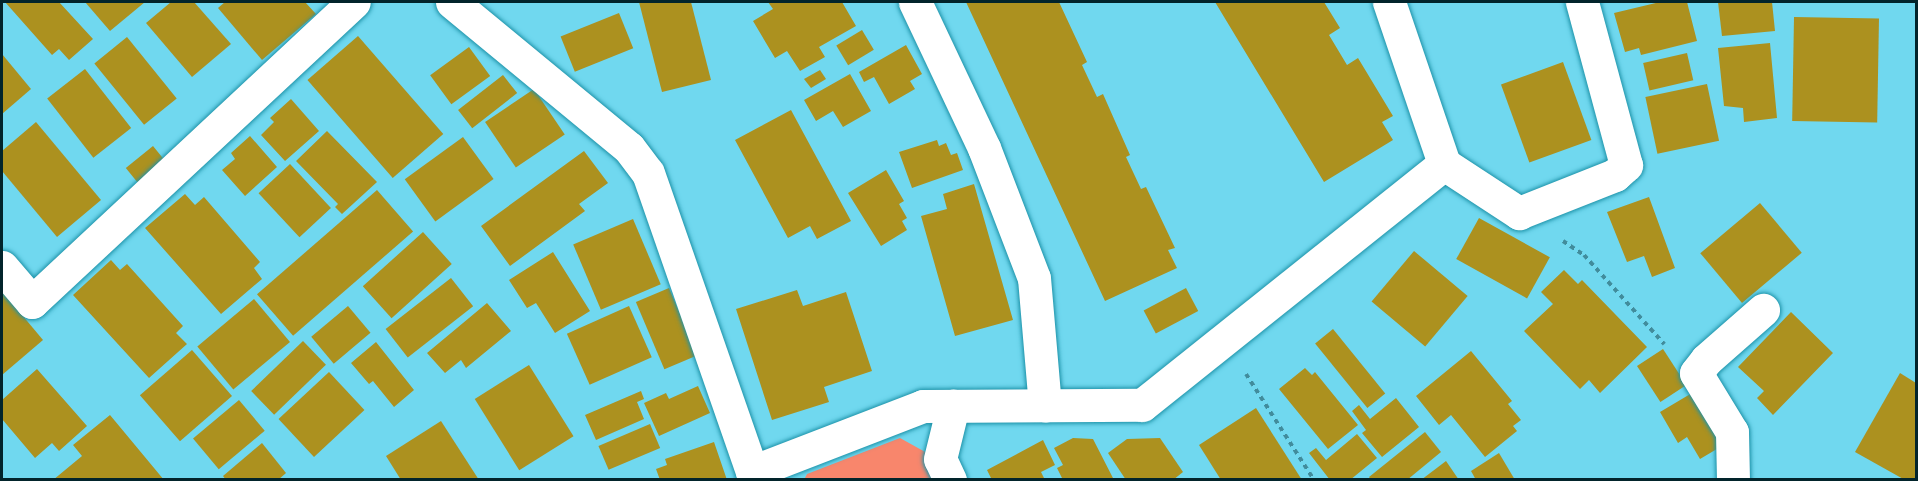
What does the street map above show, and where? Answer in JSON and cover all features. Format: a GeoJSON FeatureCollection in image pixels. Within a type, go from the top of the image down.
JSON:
{"type":"FeatureCollection","features":[{"type":"Feature","properties":{"kind":"street"},"geometry":{"type":"LineString","coordinates":[[2,267],[32,302],[354,2]]}},
{"type":"Feature","properties":{"kind":"street"},"geometry":{"type":"LineString","coordinates":[[452,2],[629,148],[648,173],[753,476],[923,406],[1142,405],[1444,164]]}},
{"type":"Feature","properties":{"kind":"street"},"geometry":{"type":"LineString","coordinates":[[915,2],[984,148],[1034,278],[1045,406]]}},
{"type":"Feature","properties":{"kind":"street"},"geometry":{"type":"LineString","coordinates":[[1389,2],[1444,164],[1519,213],[1615,175],[1626,165],[1582,2]]}},
{"type":"Feature","properties":{"kind":"street"},"geometry":{"type":"LineString","coordinates":[[1732,480],[1732,432],[1696,373],[1706,360],[1763,310]]}},
{"type":"Feature","properties":{"kind":"street"},"geometry":{"type":"LineString","coordinates":[[950,480],[940,459],[953,406]]}},
{"type":"Feature","properties":{"kind":"path"},"geometry":{"type":"LineString","coordinates":[[1519,213],[1584,255],[1667,348],[1696,373]]}},
{"type":"Feature","properties":{"kind":"path"},"geometry":{"type":"LineString","coordinates":[[1223,339],[1314,480]]}},
{"type":"Feature","properties":{"kind":"shaded area"},"geometry":{"type":"Polygon","coordinates":[[[900,438],[927,453],[939,480],[804,480],[807,474],[900,438]]]}},
{"type":"Feature","properties":{"kind":"building"},"geometry":{"type":"Polygon","coordinates":[[[5,2],[59,2],[93,39],[69,60],[59,49],[52,55],[5,2]]]}},
{"type":"Feature","properties":{"kind":"building"},"geometry":{"type":"Polygon","coordinates":[[[85,2],[145,2],[110,31],[85,2]]]}},
{"type":"Feature","properties":{"kind":"building"},"geometry":{"type":"Polygon","coordinates":[[[171,2],[194,2],[231,44],[192,77],[146,23],[171,2]]]}},
{"type":"Feature","properties":{"kind":"building"},"geometry":{"type":"Polygon","coordinates":[[[225,2],[305,2],[316,14],[262,60],[218,8],[225,2]]]}},
{"type":"Feature","properties":{"kind":"building"},"geometry":{"type":"Polygon","coordinates":[[[639,2],[691,2],[711,80],[662,92],[639,2]]]}},
{"type":"Feature","properties":{"kind":"building"},"geometry":{"type":"Polygon","coordinates":[[[768,2],[842,2],[856,26],[819,47],[825,57],[800,71],[787,51],[775,58],[753,21],[773,9],[768,2]]]}},
{"type":"Feature","properties":{"kind":"building"},"geometry":{"type":"Polygon","coordinates":[[[966,2],[1059,2],[1087,62],[1082,65],[1097,97],[1103,94],[1130,155],[1126,157],[1141,189],[1146,187],[1175,248],[1168,250],[1177,268],[1105,301],[966,2]]]}},
{"type":"Feature","properties":{"kind":"building"},"geometry":{"type":"Polygon","coordinates":[[[1215,2],[1324,2],[1340,28],[1329,35],[1347,65],[1358,58],[1393,116],[1382,122],[1393,140],[1324,182],[1215,2]]]}},
{"type":"Feature","properties":{"kind":"building"},"geometry":{"type":"Polygon","coordinates":[[[1660,2],[1687,2],[1697,41],[1641,55],[1639,48],[1625,52],[1614,13],[1660,2]]]}},
{"type":"Feature","properties":{"kind":"building"},"geometry":{"type":"Polygon","coordinates":[[[1718,2],[1772,2],[1775,31],[1722,36],[1718,2]]]}},
{"type":"Feature","properties":{"kind":"building"},"geometry":{"type":"Polygon","coordinates":[[[619,13],[633,48],[575,72],[561,37],[619,13]]]}},
{"type":"Feature","properties":{"kind":"building"},"geometry":{"type":"Polygon","coordinates":[[[1794,17],[1879,18],[1877,122],[1792,121],[1794,17]]]}},
{"type":"Feature","properties":{"kind":"building"},"geometry":{"type":"Polygon","coordinates":[[[862,30],[874,50],[848,65],[836,45],[862,30]]]}},
{"type":"Feature","properties":{"kind":"building"},"geometry":{"type":"Polygon","coordinates":[[[358,36],[443,134],[393,178],[307,80],[358,36]]]}},
{"type":"Feature","properties":{"kind":"building"},"geometry":{"type":"Polygon","coordinates":[[[127,37],[177,98],[144,125],[94,63],[127,37]]]}},
{"type":"Feature","properties":{"kind":"building"},"geometry":{"type":"Polygon","coordinates":[[[1770,43],[1777,118],[1744,122],[1743,108],[1724,106],[1718,48],[1770,43]]]}},
{"type":"Feature","properties":{"kind":"building"},"geometry":{"type":"Polygon","coordinates":[[[906,45],[922,74],[910,81],[915,89],[889,104],[874,77],[864,82],[859,72],[906,45]]]}},
{"type":"Feature","properties":{"kind":"building"},"geometry":{"type":"Polygon","coordinates":[[[469,47],[490,76],[451,104],[430,75],[469,47]]]}},
{"type":"Feature","properties":{"kind":"building"},"geometry":{"type":"Polygon","coordinates":[[[1687,53],[1693,80],[1649,90],[1643,63],[1687,53]]]}},
{"type":"Feature","properties":{"kind":"building"},"geometry":{"type":"Polygon","coordinates":[[[2,54],[31,89],[2,114],[2,54]]]}},
{"type":"Feature","properties":{"kind":"building"},"geometry":{"type":"Polygon","coordinates":[[[1563,62],[1591,140],[1529,163],[1501,85],[1563,62]]]}},
{"type":"Feature","properties":{"kind":"building"},"geometry":{"type":"Polygon","coordinates":[[[85,69],[131,128],[93,158],[47,99],[85,69]]]}},
{"type":"Feature","properties":{"kind":"building"},"geometry":{"type":"Polygon","coordinates":[[[820,70],[826,79],[811,88],[804,79],[820,70]]]}},
{"type":"Feature","properties":{"kind":"building"},"geometry":{"type":"Polygon","coordinates":[[[850,74],[871,111],[843,127],[833,111],[816,121],[804,100],[850,74]]]}},
{"type":"Feature","properties":{"kind":"building"},"geometry":{"type":"Polygon","coordinates":[[[503,75],[517,93],[472,128],[458,110],[503,75]]]}},
{"type":"Feature","properties":{"kind":"building"},"geometry":{"type":"Polygon","coordinates":[[[1707,84],[1719,141],[1657,154],[1645,97],[1707,84]]]}},
{"type":"Feature","properties":{"kind":"building"},"geometry":{"type":"Polygon","coordinates":[[[534,89],[565,135],[516,168],[485,122],[534,89]]]}},
{"type":"Feature","properties":{"kind":"building"},"geometry":{"type":"Polygon","coordinates":[[[291,99],[319,131],[285,161],[261,135],[274,122],[270,118],[291,99]]]}},
{"type":"Feature","properties":{"kind":"building"},"geometry":{"type":"Polygon","coordinates":[[[791,110],[851,221],[817,239],[810,226],[788,238],[735,140],[791,110]]]}},
{"type":"Feature","properties":{"kind":"building"},"geometry":{"type":"Polygon","coordinates":[[[36,122],[101,200],[57,237],[2,171],[2,151],[36,122]]]}},
{"type":"Feature","properties":{"kind":"building"},"geometry":{"type":"Polygon","coordinates":[[[327,131],[377,182],[342,214],[335,207],[338,204],[296,161],[327,131]]]}},
{"type":"Feature","properties":{"kind":"building"},"geometry":{"type":"Polygon","coordinates":[[[250,136],[277,167],[245,196],[222,170],[235,159],[231,153],[250,136]]]}},
{"type":"Feature","properties":{"kind":"building"},"geometry":{"type":"Polygon","coordinates":[[[463,137],[494,179],[435,221],[405,179],[463,137]]]}},
{"type":"Feature","properties":{"kind":"building"},"geometry":{"type":"Polygon","coordinates":[[[937,140],[939,146],[946,143],[951,155],[957,153],[963,170],[912,188],[899,152],[937,140]]]}},
{"type":"Feature","properties":{"kind":"building"},"geometry":{"type":"Polygon","coordinates":[[[153,146],[166,162],[139,184],[126,168],[153,146]]]}},
{"type":"Feature","properties":{"kind":"building"},"geometry":{"type":"Polygon","coordinates":[[[584,151],[608,183],[579,204],[585,211],[510,266],[481,226],[584,151]]]}},
{"type":"Feature","properties":{"kind":"building"},"geometry":{"type":"Polygon","coordinates":[[[290,164],[331,208],[299,237],[259,193],[290,164]]]}},
{"type":"Feature","properties":{"kind":"building"},"geometry":{"type":"Polygon","coordinates":[[[886,170],[904,201],[899,204],[907,218],[902,221],[907,230],[881,246],[848,193],[886,170]]]}},
{"type":"Feature","properties":{"kind":"building"},"geometry":{"type":"Polygon","coordinates":[[[974,184],[1013,320],[955,336],[921,216],[947,209],[943,194],[974,184]]]}},
{"type":"Feature","properties":{"kind":"building"},"geometry":{"type":"Polygon","coordinates":[[[377,190],[413,232],[293,336],[257,294],[377,190]]]}},
{"type":"Feature","properties":{"kind":"building"},"geometry":{"type":"Polygon","coordinates":[[[185,194],[195,205],[204,197],[260,262],[254,268],[262,279],[221,314],[145,228],[185,194]]]}},
{"type":"Feature","properties":{"kind":"building"},"geometry":{"type":"Polygon","coordinates":[[[1649,197],[1675,268],[1652,277],[1644,256],[1627,262],[1607,212],[1649,197]]]}},
{"type":"Feature","properties":{"kind":"building"},"geometry":{"type":"Polygon","coordinates":[[[1760,203],[1802,253],[1742,303],[1700,253],[1760,203]]]}},
{"type":"Feature","properties":{"kind":"building"},"geometry":{"type":"Polygon","coordinates":[[[1479,218],[1550,257],[1527,298],[1456,259],[1479,218]]]}},
{"type":"Feature","properties":{"kind":"building"},"geometry":{"type":"Polygon","coordinates":[[[633,219],[661,284],[601,310],[573,244],[633,219]]]}},
{"type":"Feature","properties":{"kind":"building"},"geometry":{"type":"Polygon","coordinates":[[[423,232],[452,264],[392,318],[363,286],[423,232]]]}},
{"type":"Feature","properties":{"kind":"building"},"geometry":{"type":"Polygon","coordinates":[[[1414,251],[1468,296],[1425,347],[1372,302],[1414,251]]]}},
{"type":"Feature","properties":{"kind":"building"},"geometry":{"type":"Polygon","coordinates":[[[553,252],[590,311],[555,333],[536,303],[527,308],[509,280],[553,252]]]}},
{"type":"Feature","properties":{"kind":"building"},"geometry":{"type":"Polygon","coordinates":[[[111,260],[120,270],[127,264],[183,326],[176,333],[187,344],[149,378],[73,295],[111,260]]]}},
{"type":"Feature","properties":{"kind":"building"},"geometry":{"type":"Polygon","coordinates":[[[1564,270],[1578,284],[1582,280],[1647,347],[1600,393],[1589,380],[1580,389],[1524,331],[1553,304],[1541,292],[1564,270]]]}},
{"type":"Feature","properties":{"kind":"building"},"geometry":{"type":"Polygon","coordinates":[[[451,278],[473,306],[408,357],[386,329],[451,278]]]}},
{"type":"Feature","properties":{"kind":"building"},"geometry":{"type":"Polygon","coordinates":[[[669,288],[698,355],[664,369],[636,302],[669,288]]]}},
{"type":"Feature","properties":{"kind":"building"},"geometry":{"type":"Polygon","coordinates":[[[1186,288],[1198,311],[1156,333],[1144,311],[1186,288]]]}},
{"type":"Feature","properties":{"kind":"building"},"geometry":{"type":"Polygon","coordinates":[[[797,290],[803,306],[846,292],[872,371],[824,387],[829,402],[772,420],[736,309],[797,290]]]}},
{"type":"Feature","properties":{"kind":"building"},"geometry":{"type":"Polygon","coordinates":[[[2,291],[43,340],[2,375],[2,291]]]}},
{"type":"Feature","properties":{"kind":"building"},"geometry":{"type":"Polygon","coordinates":[[[254,299],[290,342],[233,389],[197,347],[254,299]]]}},
{"type":"Feature","properties":{"kind":"building"},"geometry":{"type":"Polygon","coordinates":[[[487,303],[511,331],[466,368],[461,360],[445,373],[427,353],[487,303]]]}},
{"type":"Feature","properties":{"kind":"building"},"geometry":{"type":"Polygon","coordinates":[[[348,306],[370,333],[334,364],[311,337],[348,306]]]}},
{"type":"Feature","properties":{"kind":"building"},"geometry":{"type":"Polygon","coordinates":[[[629,306],[652,357],[590,385],[567,334],[629,306]]]}},
{"type":"Feature","properties":{"kind":"building"},"geometry":{"type":"Polygon","coordinates":[[[1791,312],[1833,353],[1773,415],[1757,398],[1764,391],[1738,367],[1791,312]]]}},
{"type":"Feature","properties":{"kind":"building"},"geometry":{"type":"Polygon","coordinates":[[[1333,329],[1385,394],[1367,408],[1315,343],[1333,329]]]}},
{"type":"Feature","properties":{"kind":"building"},"geometry":{"type":"Polygon","coordinates":[[[303,341],[326,365],[274,415],[251,391],[303,341]]]}},
{"type":"Feature","properties":{"kind":"building"},"geometry":{"type":"Polygon","coordinates":[[[376,342],[414,390],[394,407],[373,381],[369,384],[351,363],[376,342]]]}},
{"type":"Feature","properties":{"kind":"building"},"geometry":{"type":"Polygon","coordinates":[[[1663,349],[1686,385],[1660,402],[1637,366],[1663,349]]]}},
{"type":"Feature","properties":{"kind":"building"},"geometry":{"type":"Polygon","coordinates":[[[192,350],[232,396],[180,441],[140,395],[192,350]]]}},
{"type":"Feature","properties":{"kind":"building"},"geometry":{"type":"Polygon","coordinates":[[[1471,351],[1512,401],[1508,404],[1521,420],[1513,426],[1517,431],[1485,457],[1451,415],[1439,425],[1416,396],[1471,351]]]}},
{"type":"Feature","properties":{"kind":"building"},"geometry":{"type":"Polygon","coordinates":[[[529,365],[574,436],[519,470],[475,399],[529,365]]]}},
{"type":"Feature","properties":{"kind":"building"},"geometry":{"type":"Polygon","coordinates":[[[1305,368],[1312,375],[1315,372],[1358,425],[1328,449],[1279,389],[1305,368]]]}},
{"type":"Feature","properties":{"kind":"building"},"geometry":{"type":"Polygon","coordinates":[[[37,369],[87,426],[59,451],[52,443],[35,458],[2,419],[2,400],[37,369]]]}},
{"type":"Feature","properties":{"kind":"building"},"geometry":{"type":"Polygon","coordinates":[[[329,372],[364,410],[314,457],[279,419],[329,372]]]}},
{"type":"Feature","properties":{"kind":"building"},"geometry":{"type":"Polygon","coordinates":[[[1900,373],[1916,383],[1916,480],[1905,480],[1855,452],[1900,373]]]}},
{"type":"Feature","properties":{"kind":"building"},"geometry":{"type":"Polygon","coordinates":[[[698,386],[710,413],[659,436],[644,403],[666,393],[669,399],[698,386]]]}},
{"type":"Feature","properties":{"kind":"building"},"geometry":{"type":"Polygon","coordinates":[[[641,391],[644,399],[637,402],[644,419],[596,440],[585,415],[641,391]]]}},
{"type":"Feature","properties":{"kind":"building"},"geometry":{"type":"Polygon","coordinates":[[[1692,393],[1722,446],[1700,459],[1687,437],[1678,443],[1660,412],[1692,393]]]}},
{"type":"Feature","properties":{"kind":"building"},"geometry":{"type":"Polygon","coordinates":[[[1396,398],[1419,427],[1382,457],[1362,433],[1366,430],[1352,411],[1359,405],[1370,419],[1396,398]]]}},
{"type":"Feature","properties":{"kind":"building"},"geometry":{"type":"Polygon","coordinates":[[[239,400],[265,431],[219,469],[193,439],[239,400]]]}},
{"type":"Feature","properties":{"kind":"building"},"geometry":{"type":"Polygon","coordinates":[[[1256,408],[1302,480],[1221,480],[1199,445],[1256,408]]]}},
{"type":"Feature","properties":{"kind":"building"},"geometry":{"type":"Polygon","coordinates":[[[110,415],[164,480],[53,480],[82,456],[73,445],[110,415]]]}},
{"type":"Feature","properties":{"kind":"building"},"geometry":{"type":"Polygon","coordinates":[[[441,421],[479,480],[401,480],[386,456],[441,421]]]}},
{"type":"Feature","properties":{"kind":"building"},"geometry":{"type":"Polygon","coordinates":[[[650,424],[660,448],[609,470],[598,446],[650,424]]]}},
{"type":"Feature","properties":{"kind":"building"},"geometry":{"type":"Polygon","coordinates":[[[1425,432],[1441,452],[1407,480],[1371,480],[1369,477],[1425,432]]]}},
{"type":"Feature","properties":{"kind":"building"},"geometry":{"type":"Polygon","coordinates":[[[1357,434],[1377,458],[1350,480],[1330,480],[1309,453],[1316,448],[1326,460],[1357,434]]]}},
{"type":"Feature","properties":{"kind":"building"},"geometry":{"type":"Polygon","coordinates":[[[1073,438],[1093,439],[1114,480],[1063,480],[1057,468],[1063,465],[1054,448],[1073,438]]]}},
{"type":"Feature","properties":{"kind":"building"},"geometry":{"type":"Polygon","coordinates":[[[1160,438],[1183,472],[1173,480],[1126,480],[1108,453],[1127,439],[1160,438]]]}},
{"type":"Feature","properties":{"kind":"building"},"geometry":{"type":"Polygon","coordinates":[[[1043,440],[1055,465],[1041,472],[1045,480],[992,480],[987,470],[1043,440]]]}},
{"type":"Feature","properties":{"kind":"building"},"geometry":{"type":"Polygon","coordinates":[[[714,442],[727,480],[660,480],[656,469],[667,465],[665,459],[714,442]]]}},
{"type":"Feature","properties":{"kind":"building"},"geometry":{"type":"Polygon","coordinates":[[[262,443],[286,473],[278,480],[226,480],[223,476],[262,443]]]}},
{"type":"Feature","properties":{"kind":"building"},"geometry":{"type":"Polygon","coordinates":[[[1499,453],[1515,480],[1476,480],[1471,471],[1499,453]]]}},
{"type":"Feature","properties":{"kind":"building"},"geometry":{"type":"Polygon","coordinates":[[[1446,461],[1459,480],[1421,480],[1446,461]]]}}]}
